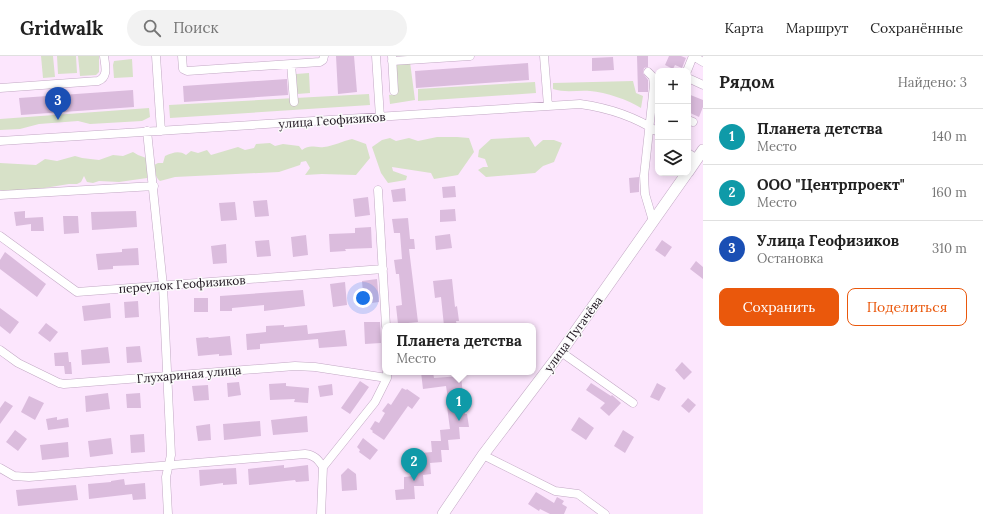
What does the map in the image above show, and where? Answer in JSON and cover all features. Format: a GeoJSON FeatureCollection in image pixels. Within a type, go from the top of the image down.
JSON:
{"type":"FeatureCollection","features":[{"type":"Feature","properties":{"kind":"main road","name":"улица Пугачёва"},"geometry":{"type":"LineString","coordinates":[[691,166],[696,154]]}},
{"type":"Feature","properties":{"kind":"main road","name":"улица Пугачёва"},"geometry":{"type":"LineString","coordinates":[[443,514],[483,455],[561,352],[686,176]]}},
{"type":"Feature","properties":{"kind":"street"},"geometry":{"type":"LineString","coordinates":[[0,88],[98,81],[103,78],[105,74],[104,56]]}},
{"type":"Feature","properties":{"kind":"street"},"geometry":{"type":"LineString","coordinates":[[156,56],[161,130]]}},
{"type":"Feature","properties":{"kind":"street"},"geometry":{"type":"LineString","coordinates":[[182,56],[183,69],[187,71],[320,62],[323,60],[324,56]]}},
{"type":"Feature","properties":{"kind":"street"},"geometry":{"type":"LineString","coordinates":[[376,56],[380,117]]}},
{"type":"Feature","properties":{"kind":"street"},"geometry":{"type":"LineString","coordinates":[[394,91],[392,59],[470,56]]}},
{"type":"Feature","properties":{"kind":"street"},"geometry":{"type":"LineString","coordinates":[[544,56],[548,106]]}},
{"type":"Feature","properties":{"kind":"street"},"geometry":{"type":"LineString","coordinates":[[688,68],[693,56],[703,62]]}},
{"type":"Feature","properties":{"kind":"street"},"geometry":{"type":"LineString","coordinates":[[291,64],[294,102]]}},
{"type":"Feature","properties":{"kind":"street"},"geometry":{"type":"LineString","coordinates":[[653,76],[655,105],[650,127],[644,176],[645,194],[653,221]]}},
{"type":"Feature","properties":{"kind":"street","name":"улица Геофизиков"},"geometry":{"type":"LineString","coordinates":[[0,141],[580,104],[606,108],[630,116],[655,130]]}},
{"type":"Feature","properties":{"kind":"street"},"geometry":{"type":"LineString","coordinates":[[148,131],[164,286],[171,455],[170,465],[166,477],[168,514]]}},
{"type":"Feature","properties":{"kind":"street"},"geometry":{"type":"LineString","coordinates":[[0,195],[154,186]]}},
{"type":"Feature","properties":{"kind":"street"},"geometry":{"type":"LineString","coordinates":[[378,190],[386,323]]}},
{"type":"Feature","properties":{"kind":"street","name":"переулок Геофизиков"},"geometry":{"type":"LineString","coordinates":[[0,236],[77,292],[383,269]]}},
{"type":"Feature","properties":{"kind":"street","name":"Глухариная улица"},"geometry":{"type":"LineString","coordinates":[[0,350],[18,363],[64,384],[295,366],[382,374]]}},
{"type":"Feature","properties":{"kind":"street"},"geometry":{"type":"LineString","coordinates":[[561,352],[633,403]]}},
{"type":"Feature","properties":{"kind":"street"},"geometry":{"type":"LineString","coordinates":[[323,467],[376,402],[387,375]]}},
{"type":"Feature","properties":{"kind":"street"},"geometry":{"type":"LineString","coordinates":[[0,468],[14,476],[29,477],[312,454],[319,460],[323,467],[321,514]]}},
{"type":"Feature","properties":{"kind":"street"},"geometry":{"type":"LineString","coordinates":[[483,455],[555,491],[578,494],[605,514]]}},
{"type":"Feature","properties":{"kind":"green space"},"geometry":{"type":"Polygon","coordinates":[[[41,56],[53,56],[55,77],[43,78],[41,56]]]}},
{"type":"Feature","properties":{"kind":"green space"},"geometry":{"type":"Polygon","coordinates":[[[57,56],[76,56],[77,73],[58,74],[57,56]]]}},
{"type":"Feature","properties":{"kind":"green space"},"geometry":{"type":"Polygon","coordinates":[[[78,56],[99,56],[99,72],[96,75],[80,76],[78,56]]]}},
{"type":"Feature","properties":{"kind":"green space"},"geometry":{"type":"Polygon","coordinates":[[[132,59],[133,77],[114,78],[114,61],[132,59]]]}},
{"type":"Feature","properties":{"kind":"green space"},"geometry":{"type":"Polygon","coordinates":[[[410,62],[415,100],[390,104],[389,95],[396,94],[394,63],[410,62]]]}},
{"type":"Feature","properties":{"kind":"green space"},"geometry":{"type":"Polygon","coordinates":[[[309,73],[310,93],[297,94],[296,74],[309,73]]]}},
{"type":"Feature","properties":{"kind":"green space"},"geometry":{"type":"Polygon","coordinates":[[[633,81],[636,93],[643,96],[641,108],[623,99],[603,93],[590,91],[562,91],[553,89],[553,83],[633,81]]]}},
{"type":"Feature","properties":{"kind":"green space"},"geometry":{"type":"Polygon","coordinates":[[[535,82],[536,93],[418,101],[418,89],[535,82]]]}},
{"type":"Feature","properties":{"kind":"green space"},"geometry":{"type":"Polygon","coordinates":[[[369,94],[370,105],[170,118],[169,105],[369,94]]]}},
{"type":"Feature","properties":{"kind":"green space"},"geometry":{"type":"Polygon","coordinates":[[[149,108],[150,117],[142,121],[90,124],[78,121],[39,124],[20,129],[0,130],[0,119],[149,108]]]}},
{"type":"Feature","properties":{"kind":"green space"},"geometry":{"type":"Polygon","coordinates":[[[437,137],[469,138],[474,152],[458,175],[434,179],[431,173],[392,167],[393,171],[407,176],[406,180],[388,183],[381,173],[372,147],[382,140],[390,138],[396,141],[409,138],[418,141],[437,137]]]}},
{"type":"Feature","properties":{"kind":"green space"},"geometry":{"type":"Polygon","coordinates":[[[529,137],[535,147],[543,140],[554,140],[562,143],[554,162],[543,166],[535,173],[486,177],[478,170],[483,167],[488,167],[485,159],[478,157],[479,150],[491,139],[529,137]]]}},
{"type":"Feature","properties":{"kind":"green space"},"geometry":{"type":"Polygon","coordinates":[[[352,139],[366,144],[370,158],[356,175],[305,175],[310,168],[306,161],[301,162],[300,165],[279,172],[175,177],[160,181],[155,172],[154,165],[163,163],[165,156],[176,152],[186,155],[191,151],[198,153],[207,150],[211,155],[238,147],[245,150],[254,148],[256,144],[270,143],[275,146],[283,144],[299,146],[302,150],[310,147],[328,146],[352,139]]]}},
{"type":"Feature","properties":{"kind":"green space"},"geometry":{"type":"Polygon","coordinates":[[[133,152],[149,159],[151,173],[147,178],[119,182],[99,181],[93,183],[87,182],[84,176],[81,182],[77,184],[38,189],[0,190],[0,163],[36,165],[45,159],[57,161],[75,156],[99,160],[113,155],[123,156],[133,152]]]}},
{"type":"Feature","properties":{"kind":"building"},"geometry":{"type":"Polygon","coordinates":[[[336,56],[354,56],[357,92],[338,94],[336,56]]]}},
{"type":"Feature","properties":{"kind":"building"},"geometry":{"type":"Polygon","coordinates":[[[637,56],[648,56],[648,67],[644,68],[643,73],[648,80],[648,92],[638,92],[637,56]]]}},
{"type":"Feature","properties":{"kind":"building"},"geometry":{"type":"Polygon","coordinates":[[[669,56],[681,56],[686,58],[682,68],[675,65],[674,68],[671,68],[665,65],[669,56]]]}},
{"type":"Feature","properties":{"kind":"building"},"geometry":{"type":"Polygon","coordinates":[[[613,57],[614,70],[592,71],[592,58],[613,57]]]}},
{"type":"Feature","properties":{"kind":"building"},"geometry":{"type":"Polygon","coordinates":[[[528,63],[529,80],[416,88],[415,71],[528,63]]]}},
{"type":"Feature","properties":{"kind":"building"},"geometry":{"type":"Polygon","coordinates":[[[287,79],[288,95],[184,102],[183,86],[287,79]]]}},
{"type":"Feature","properties":{"kind":"building"},"geometry":{"type":"Polygon","coordinates":[[[133,90],[134,107],[21,115],[19,98],[133,90]]]}},
{"type":"Feature","properties":{"kind":"building"},"geometry":{"type":"Polygon","coordinates":[[[691,95],[703,100],[703,107],[699,117],[691,113],[691,95]]]}},
{"type":"Feature","properties":{"kind":"building"},"geometry":{"type":"Polygon","coordinates":[[[639,177],[639,192],[630,193],[629,178],[639,177]]]}},
{"type":"Feature","properties":{"kind":"building"},"geometry":{"type":"Polygon","coordinates":[[[455,186],[456,197],[443,198],[442,187],[455,186]]]}},
{"type":"Feature","properties":{"kind":"building"},"geometry":{"type":"Polygon","coordinates":[[[405,188],[406,201],[393,202],[391,190],[405,188]]]}},
{"type":"Feature","properties":{"kind":"building"},"geometry":{"type":"Polygon","coordinates":[[[368,197],[370,215],[355,217],[353,199],[368,197]]]}},
{"type":"Feature","properties":{"kind":"building"},"geometry":{"type":"Polygon","coordinates":[[[267,200],[269,216],[255,217],[253,201],[267,200]]]}},
{"type":"Feature","properties":{"kind":"building"},"geometry":{"type":"Polygon","coordinates":[[[235,202],[237,220],[221,221],[219,203],[235,202]]]}},
{"type":"Feature","properties":{"kind":"building"},"geometry":{"type":"Polygon","coordinates":[[[455,209],[456,221],[440,222],[440,210],[455,209]]]}},
{"type":"Feature","properties":{"kind":"building"},"geometry":{"type":"Polygon","coordinates":[[[25,211],[25,218],[43,217],[44,231],[31,231],[31,224],[16,226],[14,212],[25,211]]]}},
{"type":"Feature","properties":{"kind":"building"},"geometry":{"type":"Polygon","coordinates":[[[136,211],[137,227],[92,230],[91,212],[136,211]]]}},
{"type":"Feature","properties":{"kind":"building"},"geometry":{"type":"Polygon","coordinates":[[[63,216],[78,216],[79,233],[64,234],[63,216]]]}},
{"type":"Feature","properties":{"kind":"building"},"geometry":{"type":"Polygon","coordinates":[[[408,218],[410,239],[414,239],[415,249],[409,249],[418,322],[398,323],[396,306],[402,305],[399,274],[396,274],[394,260],[402,259],[400,233],[394,233],[392,219],[408,218]]]}},
{"type":"Feature","properties":{"kind":"building"},"geometry":{"type":"Polygon","coordinates":[[[371,227],[372,248],[345,249],[346,251],[330,252],[329,234],[355,233],[355,228],[371,227]]]}},
{"type":"Feature","properties":{"kind":"building"},"geometry":{"type":"Polygon","coordinates":[[[450,234],[452,248],[436,250],[435,236],[450,234]]]}},
{"type":"Feature","properties":{"kind":"building"},"geometry":{"type":"Polygon","coordinates":[[[306,235],[308,255],[293,257],[291,237],[306,235]]]}},
{"type":"Feature","properties":{"kind":"building"},"geometry":{"type":"Polygon","coordinates":[[[269,240],[271,256],[257,257],[255,241],[269,240]]]}},
{"type":"Feature","properties":{"kind":"building"},"geometry":{"type":"Polygon","coordinates":[[[662,240],[672,247],[665,257],[655,250],[662,240]]]}},
{"type":"Feature","properties":{"kind":"building"},"geometry":{"type":"Polygon","coordinates":[[[226,244],[227,263],[213,264],[211,246],[226,244]]]}},
{"type":"Feature","properties":{"kind":"building"},"geometry":{"type":"Polygon","coordinates":[[[138,248],[139,265],[113,266],[113,269],[98,270],[96,254],[122,252],[122,249],[138,248]]]}},
{"type":"Feature","properties":{"kind":"building"},"geometry":{"type":"Polygon","coordinates":[[[5,252],[46,284],[37,297],[0,269],[0,260],[5,252]]]}},
{"type":"Feature","properties":{"kind":"building"},"geometry":{"type":"Polygon","coordinates":[[[696,261],[703,267],[703,279],[690,269],[696,261]]]}},
{"type":"Feature","properties":{"kind":"building"},"geometry":{"type":"Polygon","coordinates":[[[377,279],[379,302],[364,304],[362,281],[377,279]]]}},
{"type":"Feature","properties":{"kind":"building"},"geometry":{"type":"Polygon","coordinates":[[[452,279],[455,307],[457,306],[459,321],[456,321],[456,323],[444,323],[441,297],[435,298],[433,281],[452,279]]]}},
{"type":"Feature","properties":{"kind":"building"},"geometry":{"type":"Polygon","coordinates":[[[345,282],[347,305],[333,307],[330,284],[345,282]]]}},
{"type":"Feature","properties":{"kind":"building"},"geometry":{"type":"Polygon","coordinates":[[[303,290],[305,306],[264,311],[264,305],[232,308],[232,311],[220,311],[220,296],[303,290]]]}},
{"type":"Feature","properties":{"kind":"building"},"geometry":{"type":"Polygon","coordinates":[[[194,298],[208,298],[208,312],[194,312],[194,298]]]}},
{"type":"Feature","properties":{"kind":"building"},"geometry":{"type":"Polygon","coordinates":[[[138,301],[139,317],[125,318],[124,302],[138,301]]]}},
{"type":"Feature","properties":{"kind":"building"},"geometry":{"type":"Polygon","coordinates":[[[110,303],[111,318],[84,321],[82,306],[110,303]]]}},
{"type":"Feature","properties":{"kind":"building"},"geometry":{"type":"Polygon","coordinates":[[[0,308],[19,322],[10,334],[0,326],[0,308]]]}},
{"type":"Feature","properties":{"kind":"building"},"geometry":{"type":"Polygon","coordinates":[[[364,322],[380,322],[381,343],[365,344],[364,322]]]}},
{"type":"Feature","properties":{"kind":"building"},"geometry":{"type":"Polygon","coordinates":[[[46,323],[58,332],[50,342],[38,333],[46,323]]]}},
{"type":"Feature","properties":{"kind":"building"},"geometry":{"type":"Polygon","coordinates":[[[284,325],[284,327],[307,325],[308,334],[345,330],[347,346],[319,348],[318,339],[260,344],[260,349],[247,350],[246,334],[266,332],[266,326],[284,325]]]}},
{"type":"Feature","properties":{"kind":"building"},"geometry":{"type":"Polygon","coordinates":[[[230,336],[232,355],[219,356],[219,354],[198,356],[196,338],[230,336]]]}},
{"type":"Feature","properties":{"kind":"building"},"geometry":{"type":"Polygon","coordinates":[[[140,346],[142,362],[127,363],[126,347],[140,346]]]}},
{"type":"Feature","properties":{"kind":"building"},"geometry":{"type":"Polygon","coordinates":[[[108,347],[110,363],[82,365],[81,350],[108,347]]]}},
{"type":"Feature","properties":{"kind":"building"},"geometry":{"type":"Polygon","coordinates":[[[68,352],[72,374],[65,374],[64,366],[55,366],[54,353],[68,352]]]}},
{"type":"Feature","properties":{"kind":"building"},"geometry":{"type":"Polygon","coordinates":[[[682,362],[692,372],[684,380],[675,370],[682,362]]]}},
{"type":"Feature","properties":{"kind":"building"},"geometry":{"type":"Polygon","coordinates":[[[421,375],[434,375],[434,378],[461,376],[465,414],[467,414],[469,427],[459,427],[460,439],[448,440],[449,450],[441,450],[442,462],[430,463],[431,474],[423,475],[424,486],[414,486],[415,499],[396,500],[395,490],[404,489],[404,477],[413,476],[413,465],[422,465],[421,453],[432,452],[431,441],[441,441],[440,430],[450,429],[446,399],[448,399],[446,386],[423,389],[421,375]]]}},
{"type":"Feature","properties":{"kind":"building"},"geometry":{"type":"Polygon","coordinates":[[[360,381],[369,387],[350,414],[341,408],[360,381]]]}},
{"type":"Feature","properties":{"kind":"building"},"geometry":{"type":"Polygon","coordinates":[[[239,382],[241,395],[228,397],[227,383],[239,382]]]}},
{"type":"Feature","properties":{"kind":"building"},"geometry":{"type":"Polygon","coordinates":[[[286,383],[286,386],[309,388],[308,403],[294,402],[295,399],[270,400],[269,384],[286,383]]]}},
{"type":"Feature","properties":{"kind":"building"},"geometry":{"type":"Polygon","coordinates":[[[591,383],[611,396],[612,395],[621,403],[609,416],[600,408],[605,403],[586,390],[591,383]]]}},
{"type":"Feature","properties":{"kind":"building"},"geometry":{"type":"Polygon","coordinates":[[[657,383],[666,388],[659,401],[650,397],[657,383]]]}},
{"type":"Feature","properties":{"kind":"building"},"geometry":{"type":"Polygon","coordinates":[[[332,384],[333,395],[320,397],[318,386],[332,384]]]}},
{"type":"Feature","properties":{"kind":"building"},"geometry":{"type":"Polygon","coordinates":[[[208,385],[209,400],[194,401],[192,386],[208,385]]]}},
{"type":"Feature","properties":{"kind":"building"},"geometry":{"type":"Polygon","coordinates":[[[402,388],[407,389],[420,398],[412,409],[408,406],[384,440],[370,429],[375,421],[379,423],[385,413],[382,411],[388,403],[391,405],[402,388]]]}},
{"type":"Feature","properties":{"kind":"building"},"geometry":{"type":"Polygon","coordinates":[[[108,393],[110,409],[86,412],[85,396],[108,393]]]}},
{"type":"Feature","properties":{"kind":"building"},"geometry":{"type":"Polygon","coordinates":[[[140,393],[141,408],[127,408],[126,394],[140,393]]]}},
{"type":"Feature","properties":{"kind":"building"},"geometry":{"type":"Polygon","coordinates":[[[29,396],[44,403],[35,420],[21,412],[29,396]]]}},
{"type":"Feature","properties":{"kind":"building"},"geometry":{"type":"Polygon","coordinates":[[[688,398],[696,405],[689,413],[681,406],[688,398]]]}},
{"type":"Feature","properties":{"kind":"building"},"geometry":{"type":"Polygon","coordinates":[[[5,401],[13,406],[0,424],[0,408],[5,401]]]}},
{"type":"Feature","properties":{"kind":"building"},"geometry":{"type":"Polygon","coordinates":[[[307,416],[308,432],[273,435],[271,420],[307,416]]]}},
{"type":"Feature","properties":{"kind":"building"},"geometry":{"type":"Polygon","coordinates":[[[57,417],[57,420],[68,418],[69,427],[48,430],[46,419],[57,417]]]}},
{"type":"Feature","properties":{"kind":"building"},"geometry":{"type":"Polygon","coordinates":[[[579,417],[594,428],[586,440],[571,430],[579,417]]]}},
{"type":"Feature","properties":{"kind":"building"},"geometry":{"type":"Polygon","coordinates":[[[260,421],[261,436],[224,440],[223,424],[260,421]]]}},
{"type":"Feature","properties":{"kind":"building"},"geometry":{"type":"Polygon","coordinates":[[[210,424],[211,440],[198,441],[196,426],[210,424]]]}},
{"type":"Feature","properties":{"kind":"building"},"geometry":{"type":"Polygon","coordinates":[[[15,430],[27,439],[18,451],[6,442],[15,430]]]}},
{"type":"Feature","properties":{"kind":"building"},"geometry":{"type":"Polygon","coordinates":[[[623,430],[634,437],[625,453],[614,446],[623,430]]]}},
{"type":"Feature","properties":{"kind":"building"},"geometry":{"type":"Polygon","coordinates":[[[144,434],[145,452],[131,453],[130,435],[144,434]]]}},
{"type":"Feature","properties":{"kind":"building"},"geometry":{"type":"Polygon","coordinates":[[[111,438],[113,454],[90,457],[88,441],[111,438]]]}},
{"type":"Feature","properties":{"kind":"building"},"geometry":{"type":"Polygon","coordinates":[[[363,438],[378,450],[370,460],[359,452],[360,450],[357,447],[363,438]]]}},
{"type":"Feature","properties":{"kind":"building"},"geometry":{"type":"Polygon","coordinates":[[[68,442],[69,457],[42,460],[40,445],[68,442]]]}},
{"type":"Feature","properties":{"kind":"building"},"geometry":{"type":"Polygon","coordinates":[[[284,465],[284,468],[308,465],[309,481],[296,482],[295,480],[249,485],[248,469],[284,465]]]}},
{"type":"Feature","properties":{"kind":"building"},"geometry":{"type":"Polygon","coordinates":[[[236,468],[237,484],[223,485],[223,483],[200,486],[199,470],[236,468]]]}},
{"type":"Feature","properties":{"kind":"building"},"geometry":{"type":"Polygon","coordinates":[[[348,468],[356,474],[357,490],[342,491],[341,475],[348,468]]]}},
{"type":"Feature","properties":{"kind":"building"},"geometry":{"type":"Polygon","coordinates":[[[124,479],[125,485],[145,483],[146,499],[133,500],[132,494],[89,499],[88,484],[124,479]]]}},
{"type":"Feature","properties":{"kind":"building"},"geometry":{"type":"Polygon","coordinates":[[[76,485],[78,500],[18,506],[16,490],[76,485]]]}},
{"type":"Feature","properties":{"kind":"building"},"geometry":{"type":"Polygon","coordinates":[[[536,492],[554,503],[557,497],[564,501],[562,504],[567,507],[564,514],[550,514],[540,509],[539,511],[528,504],[536,492]]]}},
{"type":"Feature","properties":{"kind":"place","name":"Улица Геофизиков"},"geometry":{"type":"Point","coordinates":[58,120]}},
{"type":"Feature","properties":{"kind":"place","name":"Планета детства"},"geometry":{"type":"Point","coordinates":[459,421]}},
{"type":"Feature","properties":{"kind":"place","name":"ООО \"Центрпроект\""},"geometry":{"type":"Point","coordinates":[414,481]}}]}
